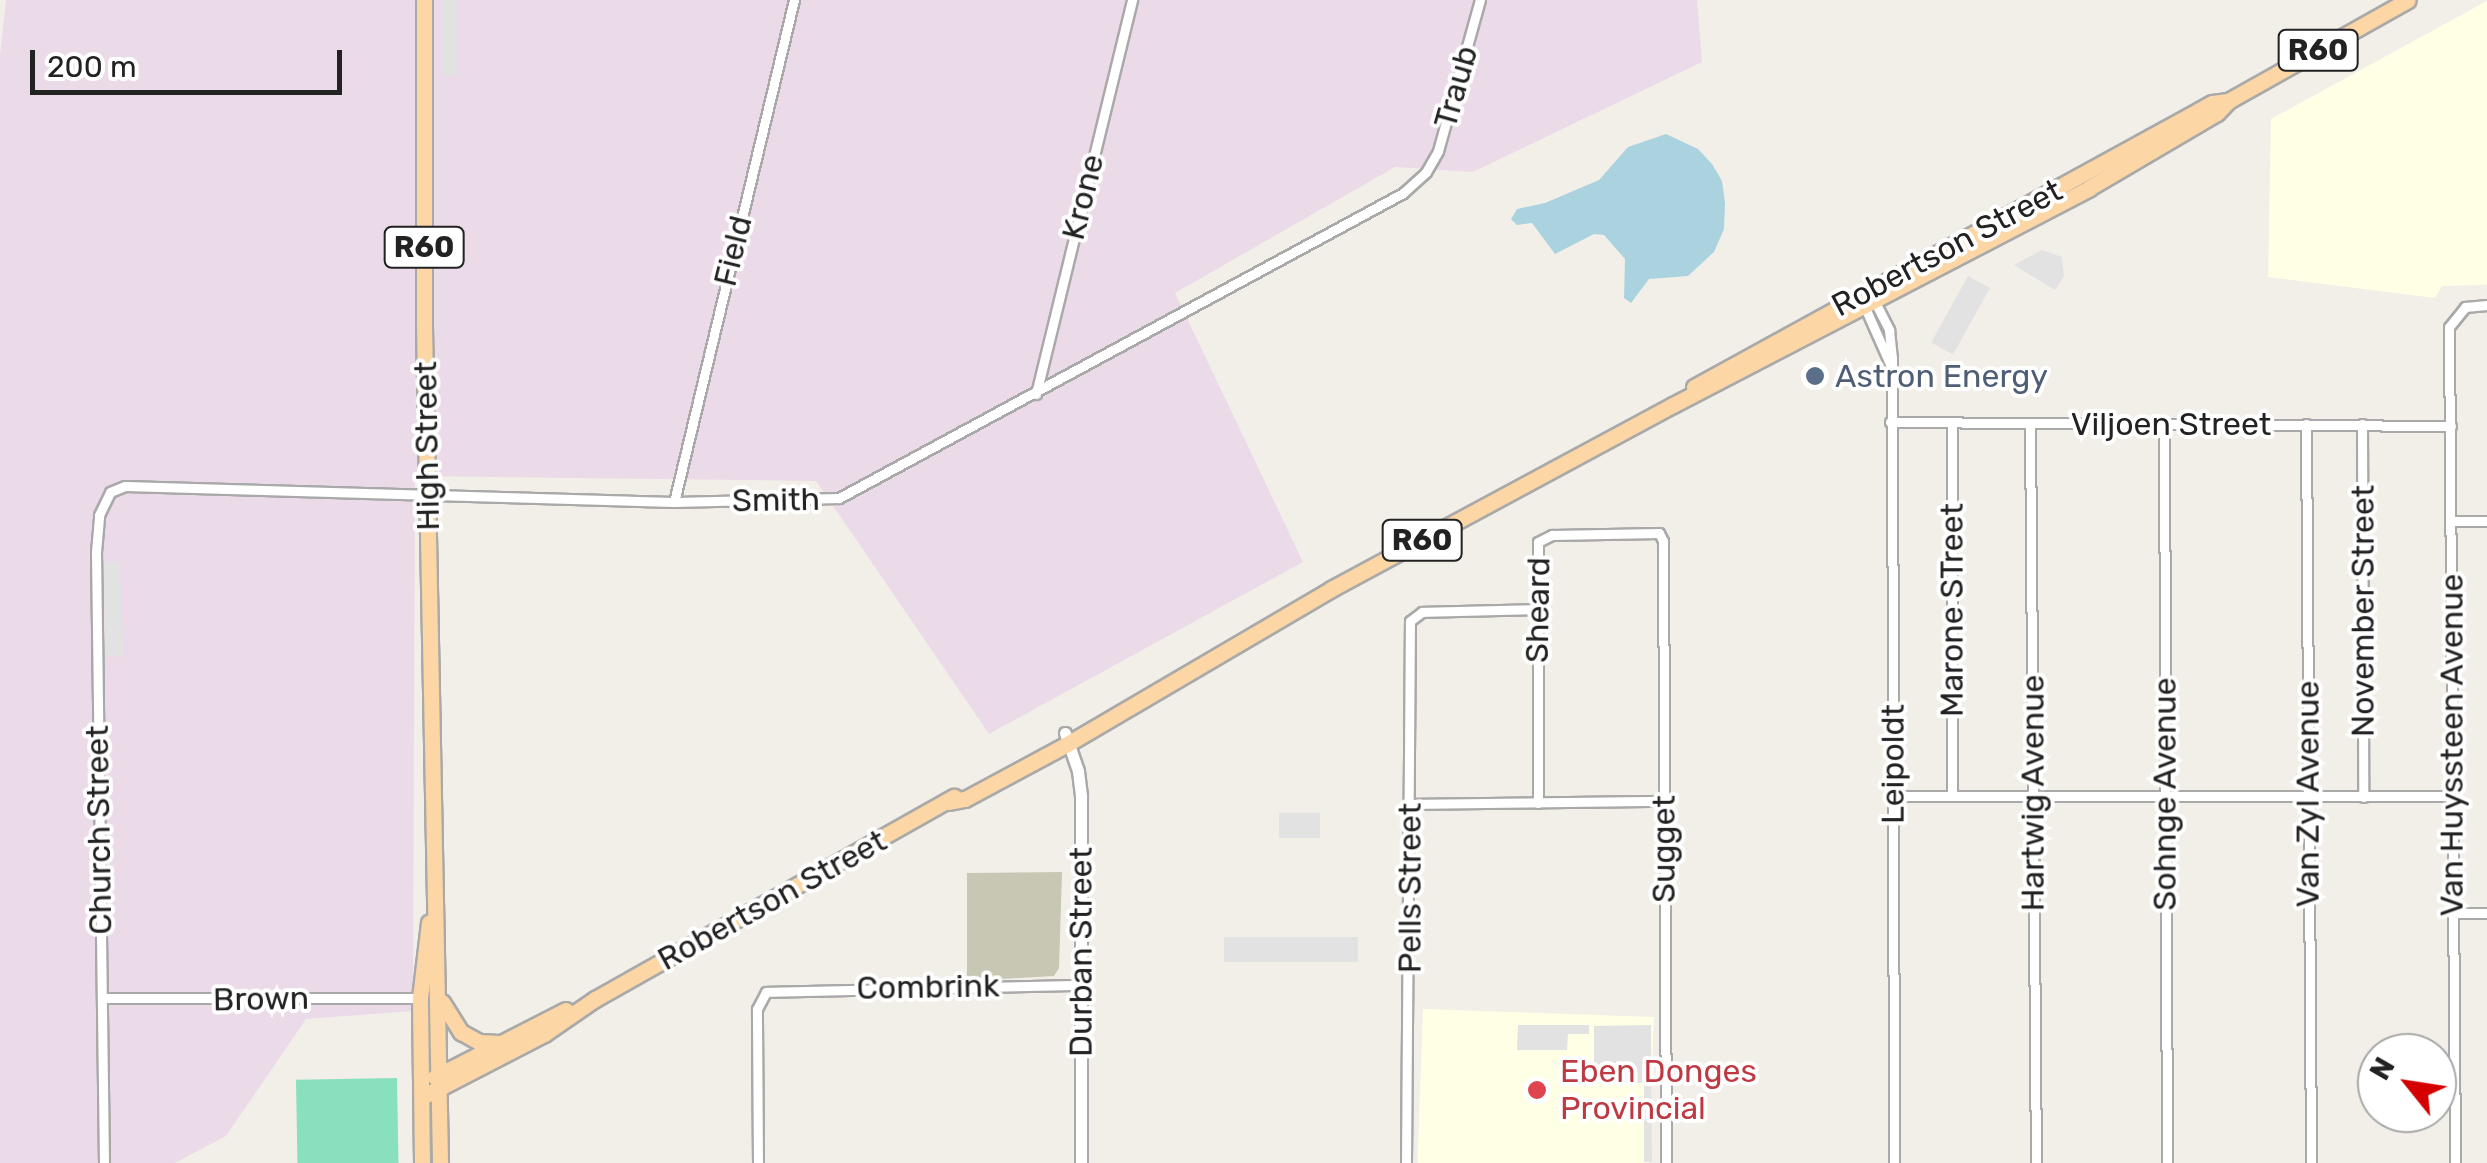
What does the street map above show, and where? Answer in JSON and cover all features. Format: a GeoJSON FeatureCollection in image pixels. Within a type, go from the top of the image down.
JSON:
{"type":"FeatureCollection","features":[{"type":"Feature","properties":{"kind":"main road","name":"High Street"},"geometry":{"type":"LineString","coordinates":[[424,0],[432,892],[439,994],[440,1163]]}},
{"type":"Feature","properties":{"kind":"main road","name":"Robertson Street"},"geometry":{"type":"LineString","coordinates":[[439,1081],[499,1043],[596,998],[949,802],[965,799],[1067,738],[1162,691],[1173,678],[1866,297],[2089,188],[2217,112],[2228,101],[2408,0]]}},
{"type":"Feature","properties":{"kind":"main road","name":"High Street"},"geometry":{"type":"LineString","coordinates":[[422,1163],[420,998],[432,892]]}},
{"type":"Feature","properties":{"kind":"main road"},"geometry":{"type":"LineString","coordinates":[[439,994],[448,1017],[461,1032],[480,1042],[499,1043]]}},
{"type":"Feature","properties":{"kind":"main road","name":"Robertson Street"},"geometry":{"type":"LineString","coordinates":[[422,1090],[544,1034],[596,998]]}},
{"type":"Feature","properties":{"kind":"street","name":"Field"},"geometry":{"type":"LineString","coordinates":[[674,502],[794,0]]}},
{"type":"Feature","properties":{"kind":"street","name":"Krone"},"geometry":{"type":"LineString","coordinates":[[1036,394],[1132,0]]}},
{"type":"Feature","properties":{"kind":"street","name":"Traub"},"geometry":{"type":"LineString","coordinates":[[1426,172],[1445,131],[1480,0]]}},
{"type":"Feature","properties":{"kind":"street","name":"Smith"},"geometry":{"type":"LineString","coordinates":[[104,498],[126,486],[674,502],[839,498],[1403,194],[1426,172]]}},
{"type":"Feature","properties":{"kind":"street","name":"Leipoldt"},"geometry":{"type":"LineString","coordinates":[[1866,297],[1890,364],[1894,1163]]}},
{"type":"Feature","properties":{"kind":"street","name":"Van Huyssteen Avenue"},"geometry":{"type":"LineString","coordinates":[[2455,1163],[2449,327],[2464,307],[2487,305]]}},
{"type":"Feature","properties":{"kind":"street","name":"Viljoen Street"},"geometry":{"type":"LineString","coordinates":[[1890,422],[2451,426]]}},
{"type":"Feature","properties":{"kind":"street","name":"Hartwig Avenue"},"geometry":{"type":"LineString","coordinates":[[2030,423],[2036,1163]]}},
{"type":"Feature","properties":{"kind":"street","name":"Marone STreet"},"geometry":{"type":"LineString","coordinates":[[1952,424],[1952,796]]}},
{"type":"Feature","properties":{"kind":"street","name":"Sohnge Avenue"},"geometry":{"type":"LineString","coordinates":[[2164,424],[2167,1163]]}},
{"type":"Feature","properties":{"kind":"street","name":"Van Zyl Avenue"},"geometry":{"type":"LineString","coordinates":[[2306,424],[2311,1163]]}},
{"type":"Feature","properties":{"kind":"street","name":"November Street"},"geometry":{"type":"LineString","coordinates":[[2362,424],[2364,798]]}},
{"type":"Feature","properties":{"kind":"street","name":"Church Street"},"geometry":{"type":"LineString","coordinates":[[104,498],[96,552],[104,1163]]}},
{"type":"Feature","properties":{"kind":"street"},"geometry":{"type":"LineString","coordinates":[[2450,521],[2487,521]]}},
{"type":"Feature","properties":{"kind":"street","name":"Sheard"},"geometry":{"type":"LineString","coordinates":[[1538,802],[1536,552],[1543,538],[1661,534]]}},
{"type":"Feature","properties":{"kind":"street","name":"Sugget"},"geometry":{"type":"LineString","coordinates":[[1661,534],[1666,1163]]}},
{"type":"Feature","properties":{"kind":"street","name":"Pells Street"},"geometry":{"type":"LineString","coordinates":[[1406,1163],[1410,624],[1414,615],[1536,610]]}},
{"type":"Feature","properties":{"kind":"street","name":"Durban Street"},"geometry":{"type":"LineString","coordinates":[[1067,738],[1080,798],[1082,1163]]}},
{"type":"Feature","properties":{"kind":"street"},"geometry":{"type":"LineString","coordinates":[[1893,796],[2451,796]]}},
{"type":"Feature","properties":{"kind":"street"},"geometry":{"type":"LineString","coordinates":[[1410,804],[1664,801]]}},
{"type":"Feature","properties":{"kind":"street"},"geometry":{"type":"LineString","coordinates":[[2453,912],[2487,913]]}},
{"type":"Feature","properties":{"kind":"street","name":"Combrink"},"geometry":{"type":"LineString","coordinates":[[758,1163],[757,1009],[762,996],[776,989],[1080,984]]}},
{"type":"Feature","properties":{"kind":"street","name":"Brown"},"geometry":{"type":"LineString","coordinates":[[103,998],[420,998]]}},
{"type":"Feature","properties":{"kind":"shaded area"},"geometry":{"type":"Polygon","coordinates":[[[6,0],[1697,0],[1702,62],[1473,172],[1395,167],[1175,293],[1303,562],[989,734],[816,481],[415,476],[413,1011],[306,1019],[226,1136],[175,1163],[0,1163],[0,55],[6,0]]]}},
{"type":"Feature","properties":{"kind":"shaded area"},"geometry":{"type":"Polygon","coordinates":[[[441,0],[457,0],[457,75],[441,75],[441,0]]]}},
{"type":"Feature","properties":{"kind":"shaded area"},"geometry":{"type":"Polygon","coordinates":[[[2487,1],[2487,285],[2442,286],[2435,298],[2268,277],[2271,119],[2487,1]]]}},
{"type":"Feature","properties":{"kind":"shaded area"},"geometry":{"type":"Polygon","coordinates":[[[2042,250],[2062,257],[2064,276],[2055,290],[2014,265],[2042,250]]]}},
{"type":"Feature","properties":{"kind":"shaded area"},"geometry":{"type":"Polygon","coordinates":[[[1968,276],[1990,288],[1953,355],[1931,342],[1968,276]]]}},
{"type":"Feature","properties":{"kind":"shaded area"},"geometry":{"type":"Polygon","coordinates":[[[120,563],[123,656],[106,657],[103,564],[120,563]]]}},
{"type":"Feature","properties":{"kind":"shaded area"},"geometry":{"type":"Polygon","coordinates":[[[1279,813],[1320,813],[1320,838],[1279,838],[1279,813]]]}},
{"type":"Feature","properties":{"kind":"shaded area"},"geometry":{"type":"Polygon","coordinates":[[[1062,872],[1059,968],[1054,976],[967,981],[967,873],[1062,872]]]}},
{"type":"Feature","properties":{"kind":"shaded area"},"geometry":{"type":"Polygon","coordinates":[[[1224,937],[1358,937],[1358,962],[1224,962],[1224,937]]]}},
{"type":"Feature","properties":{"kind":"shaded area","name":"Eben Donges Provincial"},"geometry":{"type":"Polygon","coordinates":[[[1423,1009],[1654,1017],[1649,1163],[1418,1163],[1423,1009]]]}},
{"type":"Feature","properties":{"kind":"shaded area"},"geometry":{"type":"Polygon","coordinates":[[[1518,1025],[1589,1025],[1589,1034],[1568,1034],[1567,1050],[1517,1050],[1518,1025]]]}},
{"type":"Feature","properties":{"kind":"shaded area"},"geometry":{"type":"Polygon","coordinates":[[[1651,1025],[1652,1162],[1644,1162],[1644,1083],[1594,1083],[1594,1026],[1651,1025]]]}},
{"type":"Feature","properties":{"kind":"green space"},"geometry":{"type":"Polygon","coordinates":[[[397,1078],[398,1163],[297,1163],[296,1080],[397,1078]]]}},
{"type":"Feature","properties":{"kind":"water"},"geometry":{"type":"Polygon","coordinates":[[[1666,134],[1698,149],[1722,181],[1724,229],[1714,252],[1688,276],[1649,279],[1631,303],[1624,298],[1625,259],[1604,235],[1594,234],[1555,254],[1532,223],[1517,225],[1511,219],[1517,209],[1545,203],[1599,180],[1628,147],[1666,134]]]}},
{"type":"Feature","properties":{"kind":"place","name":"Astron Energy"},"geometry":{"type":"Point","coordinates":[1815,376]}},
{"type":"Feature","properties":{"kind":"place","name":"Eben Donges Provincial"},"geometry":{"type":"Point","coordinates":[1537,1090]}}]}
